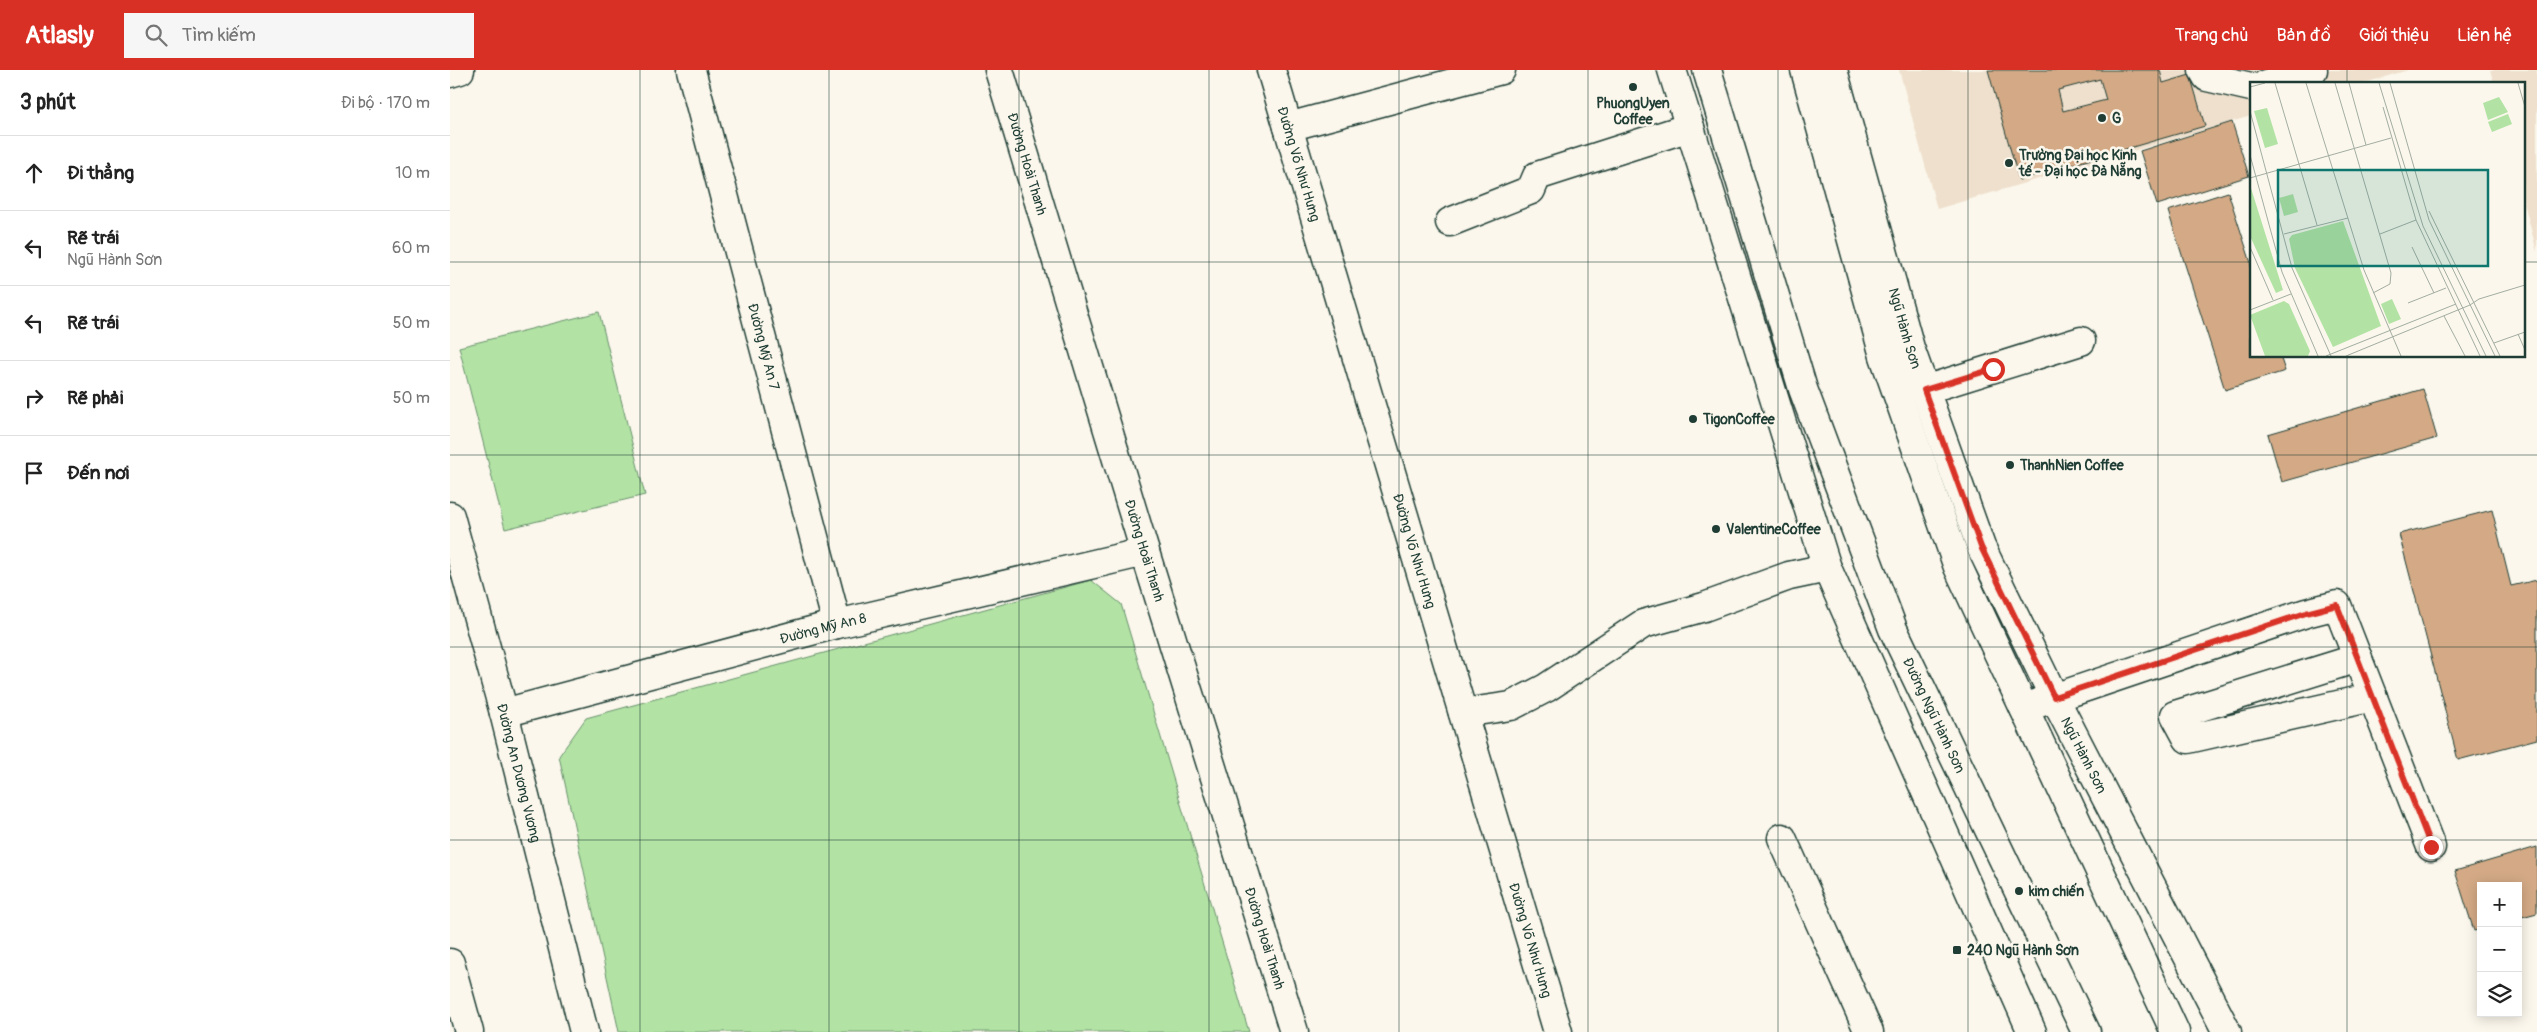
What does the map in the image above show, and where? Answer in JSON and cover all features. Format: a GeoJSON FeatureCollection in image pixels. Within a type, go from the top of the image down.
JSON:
{"type":"FeatureCollection","features":[{"type":"Feature","properties":{"kind":"main road"},"geometry":{"type":"LineString","coordinates":[[450,73],[460,70]]}},
{"type":"Feature","properties":{"kind":"main road","name":"Đường Mỹ An 7"},"geometry":{"type":"LineString","coordinates":[[691,70],[836,624]]}},
{"type":"Feature","properties":{"kind":"main road","name":"Đường Hoài Thanh"},"geometry":{"type":"LineString","coordinates":[[999,70],[1145,552],[1294,1032]]}},
{"type":"Feature","properties":{"kind":"main road","name":"Đường Võ Như Hưng"},"geometry":{"type":"LineString","coordinates":[[1271,70],[1558,1032]]}},
{"type":"Feature","properties":{"kind":"main road"},"geometry":{"type":"LineString","coordinates":[[1288,127],[1501,70]]}},
{"type":"Feature","properties":{"kind":"main road"},"geometry":{"type":"LineString","coordinates":[[1672,70],[1827,568],[2032,1032]]}},
{"type":"Feature","properties":{"kind":"main road","name":"Đường Ngũ Hành Sơn"},"geometry":{"type":"LineString","coordinates":[[1707,70],[1803,389],[1893,629],[2086,1032]]}},
{"type":"Feature","properties":{"kind":"main road","name":"Ngũ Hành Sơn"},"geometry":{"type":"LineString","coordinates":[[1805,70],[1884,356],[1958,567],[2175,1032]]}},
{"type":"Feature","properties":{"kind":"main road","name":"Ngũ Hành Sơn"},"geometry":{"type":"LineString","coordinates":[[1833,70],[1910,348],[1981,547],[2054,697],[2227,1032]]}},
{"type":"Feature","properties":{"kind":"main road"},"geometry":{"type":"LineString","coordinates":[[2203,70],[2207,76],[2250,87]]}},
{"type":"Feature","properties":{"kind":"main road"},"geometry":{"type":"LineString","coordinates":[[2273,82],[2313,70]]}},
{"type":"Feature","properties":{"kind":"main road"},"geometry":{"type":"LineString","coordinates":[[1450,222],[1531,190],[1536,176],[1690,127]]}},
{"type":"Feature","properties":{"kind":"main road"},"geometry":{"type":"LineString","coordinates":[[1924,390],[2081,341]]}},
{"type":"Feature","properties":{"kind":"main road","name":"Đường An Dương Vương"},"geometry":{"type":"LineString","coordinates":[[450,516],[504,713],[584,1032]]}},
{"type":"Feature","properties":{"kind":"main road","name":"Đường Mỹ An 8"},"geometry":{"type":"LineString","coordinates":[[504,713],[836,624],[1145,552]]}},
{"type":"Feature","properties":{"kind":"main road"},"geometry":{"type":"LineString","coordinates":[[1463,713],[1511,706],[1546,688],[1643,624],[1704,607],[1790,576],[1827,568]]}},
{"type":"Feature","properties":{"kind":"main road"},"geometry":{"type":"LineString","coordinates":[[2024,708],[2306,613],[2337,605],[2431,847]]}},
{"type":"Feature","properties":{"kind":"main road"},"geometry":{"type":"LineString","coordinates":[[2358,658],[2175,716],[2188,738],[2373,697]]}},
{"type":"Feature","properties":{"kind":"main road"},"geometry":{"type":"LineString","coordinates":[[1782,838],[1869,1032]]}},
{"type":"Feature","properties":{"kind":"main road"},"geometry":{"type":"LineString","coordinates":[[450,963],[469,1032]]}},
{"type":"Feature","properties":{"kind":"shaded area","name":"Trường Đại học Kinh tế - Đại học Đà Nẵng"},"geometry":{"type":"Polygon","coordinates":[[[1899,70],[2408,70],[2368,82],[2250,82],[2250,116],[1937,209],[1899,70]]]}},
{"type":"Feature","properties":{"kind":"shaded area"},"geometry":{"type":"Polygon","coordinates":[[[2490,70],[2537,70],[2537,252],[2524,203],[2524,82],[2493,82],[2490,70]]]}},
{"type":"Feature","properties":{"kind":"green space"},"geometry":{"type":"Polygon","coordinates":[[[599,312],[645,495],[505,529],[459,347],[599,312]]]}},
{"type":"Feature","properties":{"kind":"green space"},"geometry":{"type":"Polygon","coordinates":[[[1091,580],[1121,604],[1249,1032],[619,1032],[559,756],[586,718],[1091,580]]]}},
{"type":"Feature","properties":{"kind":"building","name":"G"},"geometry":{"type":"Polygon","coordinates":[[[1988,70],[2160,70],[2163,83],[2190,75],[2205,126],[2019,180],[1988,70]],[[2100,79],[2058,90],[2063,111],[2106,100],[2100,79]]]}},
{"type":"Feature","properties":{"kind":"building"},"geometry":{"type":"Polygon","coordinates":[[[2232,122],[2249,176],[2157,205],[2140,151],[2232,122]]]}},
{"type":"Feature","properties":{"kind":"building"},"geometry":{"type":"Polygon","coordinates":[[[2228,192],[2250,260],[2250,358],[2281,358],[2285,371],[2225,390],[2168,211],[2228,192]]]}},
{"type":"Feature","properties":{"kind":"building"},"geometry":{"type":"Polygon","coordinates":[[[2423,389],[2437,438],[2282,482],[2268,434],[2423,389]]]}},
{"type":"Feature","properties":{"kind":"building"},"geometry":{"type":"Polygon","coordinates":[[[2492,510],[2511,586],[2537,580],[2537,739],[2458,760],[2399,534],[2492,510]]]}},
{"type":"Feature","properties":{"kind":"building"},"geometry":{"type":"Polygon","coordinates":[[[2537,847],[2537,913],[2522,917],[2522,882],[2477,882],[2477,930],[2474,931],[2455,871],[2537,847]]]}},
{"type":"Feature","properties":{"kind":"place","name":"PhuongUyen Coffee"},"geometry":{"type":"Point","coordinates":[1633,87]}},
{"type":"Feature","properties":{"kind":"place","name":"G"},"geometry":{"type":"Point","coordinates":[2102,118]}},
{"type":"Feature","properties":{"kind":"place","name":"Trường Đại học Kinh tế - Đại học Đà Nẵng"},"geometry":{"type":"Point","coordinates":[2009,163]}},
{"type":"Feature","properties":{"kind":"place","name":"TigonCoffee"},"geometry":{"type":"Point","coordinates":[1693,419]}},
{"type":"Feature","properties":{"kind":"place","name":"ThanhNien Coffee"},"geometry":{"type":"Point","coordinates":[2010,465]}},
{"type":"Feature","properties":{"kind":"place","name":"ValentineCoffee"},"geometry":{"type":"Point","coordinates":[1716,529]}},
{"type":"Feature","properties":{"kind":"place","name":"kim chiến"},"geometry":{"type":"Point","coordinates":[2019,891]}},
{"type":"Feature","properties":{"kind":"place","name":"240 Ngũ Hành Sơn"},"geometry":{"type":"Point","coordinates":[1957,950]}},
{"type":"Feature","properties":{"kind":"route"},"geometry":{"type":"LineString","coordinates":[[1993,369],[1924,390],[1981,547],[2054,697],[2306,613],[2337,605],[2431,847]]}}]}
